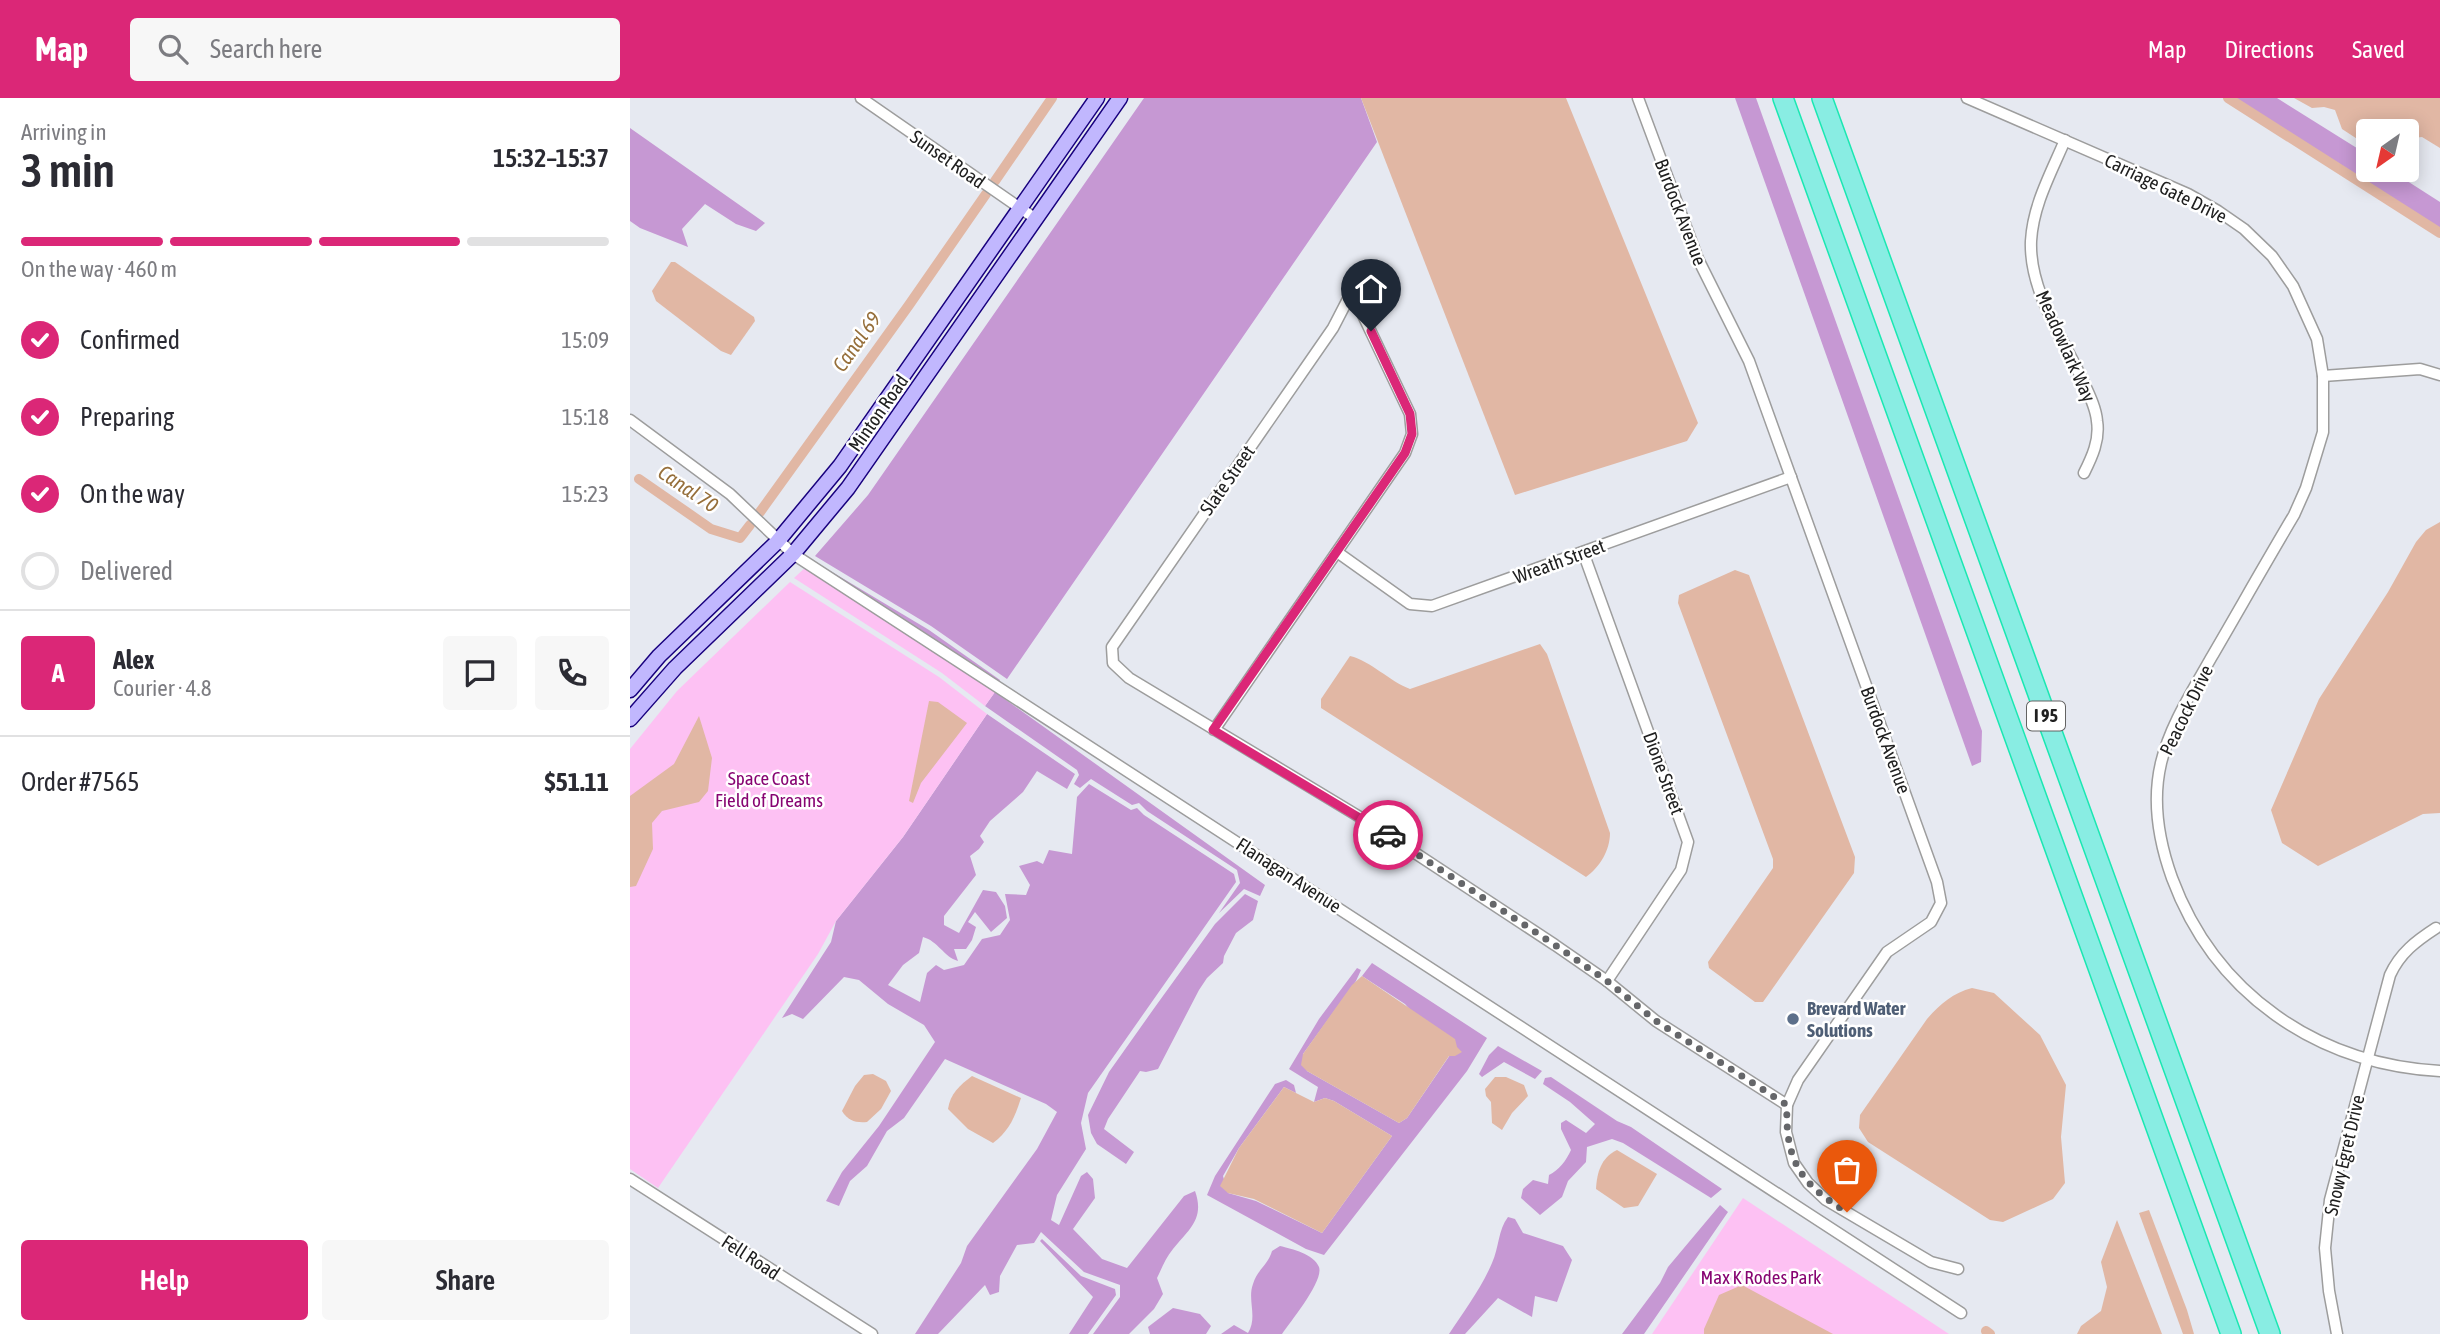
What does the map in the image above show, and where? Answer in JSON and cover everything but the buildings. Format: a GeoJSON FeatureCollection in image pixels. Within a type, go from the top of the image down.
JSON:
{"type":"FeatureCollection","features":[{"type":"Feature","properties":{"kind":"highway","name":"I 95"},"geometry":{"type":"LineString","coordinates":[[1783,98],[2231,1334]]}},
{"type":"Feature","properties":{"kind":"highway","name":"I 95"},"geometry":{"type":"LineString","coordinates":[[1822,98],[2270,1334]]}},
{"type":"Feature","properties":{"kind":"main road","name":"Minton Road"},"geometry":{"type":"LineString","coordinates":[[630,690],[659,656],[778,542],[840,466],[1097,98]]}},
{"type":"Feature","properties":{"kind":"main road","name":"Minton Road"},"geometry":{"type":"LineString","coordinates":[[630,719],[676,668],[793,554],[849,488],[1120,98]]}},
{"type":"Feature","properties":{"kind":"street","name":"Sunset Road"},"geometry":{"type":"LineString","coordinates":[[861,98],[1036,219]]}},
{"type":"Feature","properties":{"kind":"street","name":"Burdock Avenue"},"geometry":{"type":"LineString","coordinates":[[1638,98],[1698,259],[1749,361],[1937,882],[1941,903],[1931,922],[1886,952],[1798,1080],[1787,1105],[1786,1132],[1794,1163],[1808,1183],[1826,1200],[1931,1262],[1958,1269]]}},
{"type":"Feature","properties":{"kind":"street","name":"Carriage Gate Drive"},"geometry":{"type":"LineString","coordinates":[[1967,98],[2188,194],[2245,229],[2272,256],[2293,286],[2317,339],[2323,376]]}},
{"type":"Feature","properties":{"kind":"street","name":"Meadowlark Way"},"geometry":{"type":"LineString","coordinates":[[2065,140],[2038,202],[2031,241],[2033,268],[2041,294],[2091,399],[2098,422],[2097,441],[2084,473]]}},
{"type":"Feature","properties":{"kind":"street","name":"Slate Street"},"geometry":{"type":"LineString","coordinates":[[1213,730],[1129,678],[1113,663],[1112,647],[1333,328],[1348,299],[1361,311],[1410,414],[1412,434],[1405,453],[1337,552]]}},
{"type":"Feature","properties":{"kind":"street"},"geometry":{"type":"LineString","coordinates":[[2323,376],[2420,369],[2440,375]]}},
{"type":"Feature","properties":{"kind":"street","name":"Peacock Drive"},"geometry":{"type":"LineString","coordinates":[[2323,376],[2323,432],[2306,488],[2294,515],[2185,705],[2168,740],[2157,790],[2158,821],[2164,855],[2181,901],[2206,946],[2227,973],[2253,999],[2290,1025],[2323,1043],[2366,1059],[2440,1071]]}},
{"type":"Feature","properties":{"kind":"street","name":"Flanagan Avenue"},"geometry":{"type":"LineString","coordinates":[[630,420],[730,494],[793,554],[1961,1313]]}},
{"type":"Feature","properties":{"kind":"street","name":"Wreath Street"},"geometry":{"type":"LineString","coordinates":[[1337,552],[1409,604],[1432,606],[1791,477]]}},
{"type":"Feature","properties":{"kind":"street"},"geometry":{"type":"LineString","coordinates":[[1337,552],[1213,730],[1368,822],[1607,981],[1656,1021],[1787,1105]]}},
{"type":"Feature","properties":{"kind":"street","name":"Dione Street"},"geometry":{"type":"LineString","coordinates":[[1583,552],[1688,842],[1681,870],[1607,981]]}},
{"type":"Feature","properties":{"kind":"street","name":"Snowy Egret Drive"},"geometry":{"type":"LineString","coordinates":[[2337,1334],[2325,1248],[2330,1200],[2390,975],[2397,960],[2418,939],[2435,928]]}},
{"type":"Feature","properties":{"kind":"street","name":"Fell Road"},"geometry":{"type":"LineString","coordinates":[[630,1179],[872,1334]]}},
{"type":"Feature","properties":{"kind":"shaded area"},"geometry":{"type":"Polygon","coordinates":[[[1144,98],[1361,98],[1377,142],[1007,679],[931,626],[815,556],[868,495],[1144,98]]]}},
{"type":"Feature","properties":{"kind":"shaded area"},"geometry":{"type":"Polygon","coordinates":[[[1361,98],[1566,98],[1698,423],[1687,441],[1515,495],[1361,98]]]}},
{"type":"Feature","properties":{"kind":"shaded area"},"geometry":{"type":"Polygon","coordinates":[[[1735,98],[1756,98],[1982,731],[1981,762],[1972,766],[1735,98]]]}},
{"type":"Feature","properties":{"kind":"shaded area"},"geometry":{"type":"Polygon","coordinates":[[[2226,98],[2277,98],[2356,147],[2356,181],[2226,98]]]}},
{"type":"Feature","properties":{"kind":"shaded area"},"geometry":{"type":"Polygon","coordinates":[[[2294,98],[2440,98],[2440,148],[2419,137],[2419,119],[2356,119],[2356,138],[2342,129],[2335,110],[2312,108],[2294,98]]]}},
{"type":"Feature","properties":{"kind":"shaded area"},"geometry":{"type":"Polygon","coordinates":[[[630,128],[765,223],[756,231],[736,224],[705,204],[682,229],[688,247],[640,228],[630,221],[630,128]]]}},
{"type":"Feature","properties":{"kind":"shaded area"},"geometry":{"type":"Polygon","coordinates":[[[2358,182],[2409,182],[2440,202],[2440,234],[2358,182]]]}},
{"type":"Feature","properties":{"kind":"shaded area"},"geometry":{"type":"Polygon","coordinates":[[[671,262],[675,262],[754,317],[755,321],[731,355],[721,351],[656,301],[652,291],[671,262]]]}},
{"type":"Feature","properties":{"kind":"shaded area"},"geometry":{"type":"Polygon","coordinates":[[[2440,522],[2440,813],[2423,814],[2318,866],[2282,843],[2271,810],[2319,699],[2388,592],[2416,542],[2426,530],[2440,522]]]}},
{"type":"Feature","properties":{"kind":"shaded area"},"geometry":{"type":"Polygon","coordinates":[[[812,560],[929,630],[1000,680],[995,688],[807,566],[812,560]]]}},
{"type":"Feature","properties":{"kind":"shaded area"},"geometry":{"type":"Polygon","coordinates":[[[1735,570],[1749,575],[1855,857],[1854,873],[1763,1002],[1755,1002],[1709,968],[1708,962],[1773,868],[1773,859],[1678,603],[1679,595],[1735,570]]]}},
{"type":"Feature","properties":{"kind":"shaded area"},"geometry":{"type":"Polygon","coordinates":[[[1540,644],[1547,654],[1610,833],[1603,858],[1586,877],[1321,708],[1321,699],[1350,656],[1410,689],[1540,644]]]}},
{"type":"Feature","properties":{"kind":"shaded area"},"geometry":{"type":"Polygon","coordinates":[[[995,692],[1265,885],[1260,896],[1244,889],[1219,913],[1240,883],[1237,870],[1139,803],[1132,805],[1091,779],[1080,788],[1074,784],[1079,775],[1077,770],[985,706],[995,692]]]}},
{"type":"Feature","properties":{"kind":"shaded area"},"geometry":{"type":"Polygon","coordinates":[[[929,701],[938,702],[967,723],[921,783],[913,803],[909,801],[929,701]]]}},
{"type":"Feature","properties":{"kind":"shaded area"},"geometry":{"type":"Polygon","coordinates":[[[987,714],[1075,774],[1067,789],[1037,771],[1023,792],[990,821],[980,836],[984,842],[970,856],[976,875],[944,916],[944,925],[959,933],[983,890],[996,892],[1005,906],[1007,918],[991,932],[975,912],[968,922],[976,927],[972,940],[966,949],[954,949],[958,961],[923,937],[919,953],[903,965],[888,985],[920,1002],[927,973],[936,965],[944,970],[964,965],[982,939],[1000,935],[1010,920],[1005,894],[1026,895],[1030,885],[1019,866],[1037,861],[1043,864],[1049,850],[1072,854],[1077,797],[1089,784],[1131,810],[1137,808],[1234,874],[1236,882],[1088,1093],[1081,1123],[1086,1149],[1057,1195],[1051,1220],[1059,1225],[1081,1176],[1087,1172],[1093,1179],[1095,1198],[1073,1229],[1102,1259],[1127,1268],[1184,1196],[1195,1191],[1198,1209],[1194,1223],[1168,1256],[1157,1278],[1163,1294],[1154,1309],[1129,1334],[1093,1334],[1120,1297],[1120,1285],[1084,1272],[1041,1232],[1034,1243],[1017,1245],[1000,1276],[999,1292],[990,1295],[985,1285],[938,1334],[915,1334],[961,1263],[967,1246],[1037,1149],[1057,1112],[1046,1104],[945,1059],[904,1118],[887,1131],[867,1166],[850,1181],[839,1206],[826,1201],[842,1172],[879,1126],[935,1042],[924,1025],[888,1004],[859,980],[844,977],[803,1019],[792,1014],[782,1018],[831,942],[836,921],[903,837],[987,714]]]}},
{"type":"Feature","properties":{"kind":"shaded area"},"geometry":{"type":"Polygon","coordinates":[[[699,716],[712,758],[708,791],[699,802],[662,811],[652,823],[653,849],[636,886],[630,887],[630,796],[674,764],[699,716]]]}},
{"type":"Feature","properties":{"kind":"shaded area"},"geometry":{"type":"Polygon","coordinates":[[[1245,894],[1258,901],[1253,920],[1236,933],[1223,963],[1199,990],[1158,1069],[1140,1071],[1108,1119],[1104,1129],[1134,1152],[1126,1164],[1097,1144],[1091,1133],[1088,1115],[1109,1072],[1155,1007],[1215,924],[1245,894]]]}},
{"type":"Feature","properties":{"kind":"shaded area"},"geometry":{"type":"Polygon","coordinates":[[[1372,963],[1487,1038],[1467,1071],[1324,1255],[1306,1249],[1207,1195],[1215,1176],[1275,1084],[1286,1080],[1294,1085],[1296,1093],[1284,1087],[1239,1148],[1223,1176],[1228,1193],[1256,1201],[1322,1233],[1392,1136],[1334,1101],[1325,1098],[1314,1102],[1318,1087],[1289,1069],[1319,1019],[1357,968],[1361,970],[1356,981],[1303,1054],[1307,1071],[1399,1123],[1407,1118],[1450,1055],[1405,1004],[1362,976],[1372,963]]]}},
{"type":"Feature","properties":{"kind":"shaded area"},"geometry":{"type":"Polygon","coordinates":[[[1362,976],[1455,1039],[1462,1052],[1449,1056],[1407,1118],[1399,1123],[1307,1071],[1301,1065],[1303,1054],[1352,985],[1362,976]]]}},
{"type":"Feature","properties":{"kind":"shaded area"},"geometry":{"type":"Polygon","coordinates":[[[1972,988],[1994,993],[2040,1035],[2066,1085],[2061,1137],[2065,1183],[2053,1199],[2003,1222],[1990,1220],[1868,1142],[1859,1128],[1860,1115],[1927,1019],[1947,1000],[1972,988]]]}},
{"type":"Feature","properties":{"kind":"shaded area"},"geometry":{"type":"Polygon","coordinates":[[[1498,1046],[1542,1071],[1535,1079],[1504,1062],[1482,1077],[1479,1074],[1489,1055],[1498,1046]]]}},
{"type":"Feature","properties":{"kind":"shaded area"},"geometry":{"type":"Polygon","coordinates":[[[873,1074],[886,1081],[891,1091],[881,1109],[867,1122],[853,1121],[842,1111],[864,1075],[873,1074]]]}},
{"type":"Feature","properties":{"kind":"shaded area"},"geometry":{"type":"Polygon","coordinates":[[[972,1076],[1021,1098],[1011,1123],[993,1143],[968,1129],[948,1109],[956,1090],[972,1076]]]}},
{"type":"Feature","properties":{"kind":"shaded area"},"geometry":{"type":"Polygon","coordinates":[[[1495,1077],[1506,1077],[1524,1085],[1528,1096],[1512,1113],[1502,1130],[1492,1123],[1491,1102],[1485,1089],[1495,1077]]]}},
{"type":"Feature","properties":{"kind":"shaded area"},"geometry":{"type":"Polygon","coordinates":[[[1551,1077],[1722,1189],[1711,1198],[1623,1143],[1612,1139],[1587,1147],[1586,1162],[1568,1181],[1562,1197],[1540,1215],[1521,1198],[1523,1189],[1533,1180],[1548,1184],[1549,1175],[1567,1158],[1571,1150],[1561,1123],[1566,1120],[1586,1133],[1595,1124],[1570,1102],[1543,1084],[1545,1078],[1551,1077]]]}},
{"type":"Feature","properties":{"kind":"shaded area"},"geometry":{"type":"Polygon","coordinates":[[[1284,1087],[1314,1102],[1325,1098],[1334,1101],[1392,1136],[1322,1233],[1254,1199],[1228,1193],[1220,1186],[1239,1148],[1284,1087]]]}},
{"type":"Feature","properties":{"kind":"shaded area"},"geometry":{"type":"Polygon","coordinates":[[[1617,1150],[1657,1174],[1638,1206],[1624,1208],[1596,1189],[1601,1166],[1607,1157],[1617,1150]]]}},
{"type":"Feature","properties":{"kind":"shaded area"},"geometry":{"type":"Polygon","coordinates":[[[1720,1205],[1728,1212],[1644,1334],[1622,1334],[1660,1283],[1668,1267],[1720,1205]]]}},
{"type":"Feature","properties":{"kind":"shaded area"},"geometry":{"type":"Polygon","coordinates":[[[2149,1210],[2194,1334],[2183,1334],[2139,1213],[2149,1210]]]}},
{"type":"Feature","properties":{"kind":"shaded area"},"geometry":{"type":"Polygon","coordinates":[[[1508,1217],[1515,1219],[1523,1233],[1563,1246],[1572,1260],[1557,1302],[1535,1296],[1532,1317],[1498,1298],[1465,1334],[1449,1334],[1488,1273],[1508,1217]]]}},
{"type":"Feature","properties":{"kind":"shaded area"},"geometry":{"type":"Polygon","coordinates":[[[2117,1220],[2162,1334],[2077,1334],[2081,1326],[2101,1311],[2107,1287],[2101,1262],[2117,1220]]]}},
{"type":"Feature","properties":{"kind":"shaded area"},"geometry":{"type":"Polygon","coordinates":[[[1042,1239],[1081,1276],[1115,1289],[1116,1295],[1088,1334],[1069,1334],[1093,1297],[1040,1241],[1042,1239]]]}},
{"type":"Feature","properties":{"kind":"shaded area"},"geometry":{"type":"Polygon","coordinates":[[[1280,1246],[1308,1255],[1319,1267],[1317,1282],[1306,1301],[1282,1334],[1221,1334],[1234,1325],[1248,1333],[1252,1321],[1253,1284],[1272,1251],[1280,1246]]]}},
{"type":"Feature","properties":{"kind":"shaded area"},"geometry":{"type":"Polygon","coordinates":[[[1742,1285],[1833,1334],[1704,1334],[1719,1295],[1742,1285]]]}},
{"type":"Feature","properties":{"kind":"shaded area"},"geometry":{"type":"Polygon","coordinates":[[[1173,1308],[1200,1314],[1211,1326],[1206,1334],[1150,1334],[1148,1327],[1173,1308]]]}},
{"type":"Feature","properties":{"kind":"green space"},"geometry":{"type":"Polygon","coordinates":[[[807,566],[995,692],[985,706],[942,673],[794,578],[807,566]]]}},
{"type":"Feature","properties":{"kind":"green space","name":"Space Coast Field of Dreams"},"geometry":{"type":"Polygon","coordinates":[[[790,582],[939,677],[987,714],[903,837],[836,921],[818,954],[658,1188],[630,1169],[630,749],[677,691],[790,582]]]}},
{"type":"Feature","properties":{"kind":"green space","name":"Max K Rodes Park"},"geometry":{"type":"Polygon","coordinates":[[[1743,1198],[1949,1334],[1652,1334],[1743,1198]]]}},
{"type":"Feature","properties":{"kind":"waterway","name":"Canal 69"},"geometry":{"type":"LineString","coordinates":[[995,181],[1052,98]]}},
{"type":"Feature","properties":{"kind":"waterway"},"geometry":{"type":"LineString","coordinates":[[2228,98],[2440,233]]}},
{"type":"Feature","properties":{"kind":"waterway","name":"Canal 69"},"geometry":{"type":"LineString","coordinates":[[760,512],[986,194]]}},
{"type":"Feature","properties":{"kind":"waterway","name":"Canal 70"},"geometry":{"type":"LineString","coordinates":[[639,479],[711,529],[740,538],[750,525]]}},
{"type":"Feature","properties":{"kind":"waterway"},"geometry":{"type":"LineString","coordinates":[[1986,1331],[1990,1334]]}},
{"type":"Feature","properties":{"kind":"way so far"},"geometry":{"type":"LineString","coordinates":[[1388,835],[1607,981],[1656,1021],[1787,1105],[1786,1132],[1794,1163],[1808,1183],[1826,1200],[1847,1212]]}},
{"type":"Feature","properties":{"kind":"place","name":"Brevard Water Solutions"},"geometry":{"type":"Point","coordinates":[1793,1019]}},
{"type":"Feature","properties":{"kind":"route"},"geometry":{"type":"LineString","coordinates":[[1371,331],[1410,414],[1412,434],[1405,453],[1213,730],[1388,835]]}}]}
